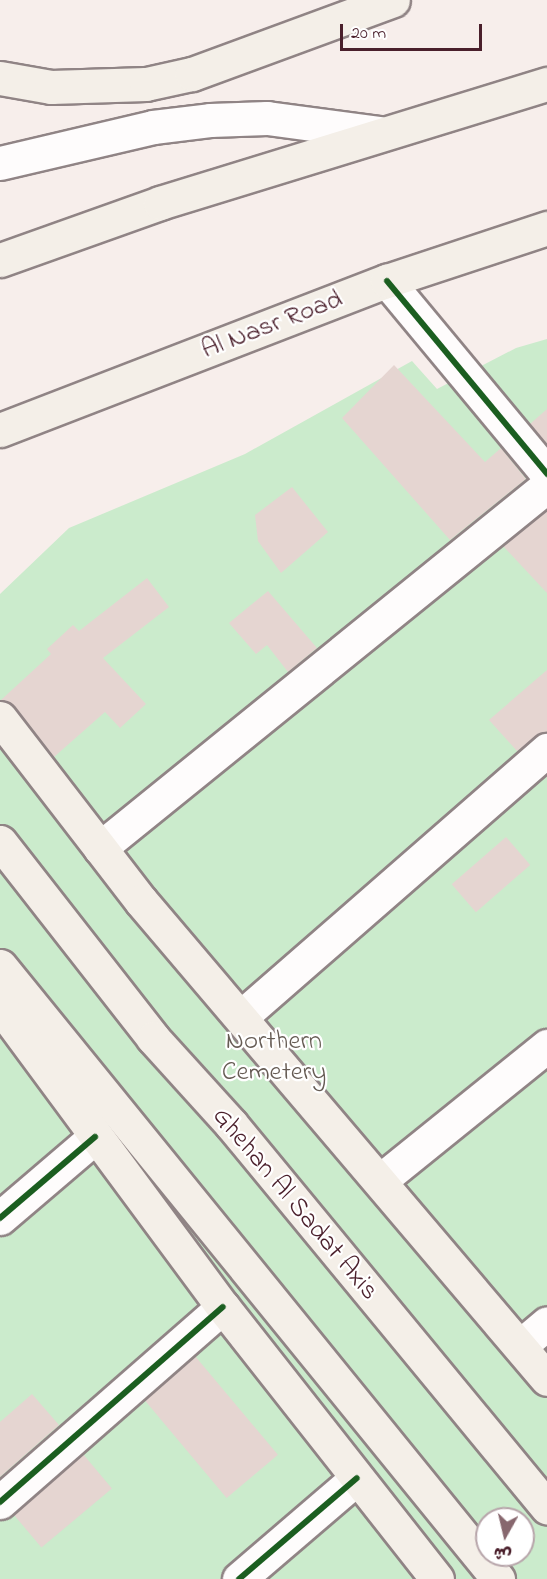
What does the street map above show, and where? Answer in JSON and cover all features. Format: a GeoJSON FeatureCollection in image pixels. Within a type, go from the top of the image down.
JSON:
{"type":"FeatureCollection","features":[{"type":"Feature","properties":{"kind":"main road"},"geometry":{"type":"LineString","coordinates":[[0,78],[51,87],[146,84],[192,74],[393,0]]}},
{"type":"Feature","properties":{"kind":"main road"},"geometry":{"type":"LineString","coordinates":[[0,260],[380,133],[547,84]]}},
{"type":"Feature","properties":{"kind":"main road","name":"Al Nasr Road"},"geometry":{"type":"LineString","coordinates":[[0,430],[387,281],[547,228]]}},
{"type":"Feature","properties":{"kind":"main road"},"geometry":{"type":"LineString","coordinates":[[0,718],[100,848],[382,1179],[547,1379]]}},
{"type":"Feature","properties":{"kind":"main road","name":"Ghehan Al Sadat Axis"},"geometry":{"type":"LineString","coordinates":[[0,842],[153,1038],[231,1124],[547,1508]]}},
{"type":"Feature","properties":{"kind":"main road"},"geometry":{"type":"LineString","coordinates":[[0,966],[498,1579]]}},
{"type":"Feature","properties":{"kind":"main road"},"geometry":{"type":"LineString","coordinates":[[0,1006],[223,1307],[437,1579]]}},
{"type":"Feature","properties":{"kind":"street"},"geometry":{"type":"LineString","coordinates":[[0,162],[153,127],[210,120],[267,118],[380,133]]}},
{"type":"Feature","properties":{"kind":"street"},"geometry":{"type":"LineString","coordinates":[[387,281],[547,474]]}},
{"type":"Feature","properties":{"kind":"street"},"geometry":{"type":"LineString","coordinates":[[100,848],[547,486]]}},
{"type":"Feature","properties":{"kind":"street"},"geometry":{"type":"LineString","coordinates":[[242,1016],[547,750]]}},
{"type":"Feature","properties":{"kind":"street"},"geometry":{"type":"LineString","coordinates":[[382,1179],[547,1046]]}},
{"type":"Feature","properties":{"kind":"street"},"geometry":{"type":"LineString","coordinates":[[0,1218],[95,1137]]}},
{"type":"Feature","properties":{"kind":"street"},"geometry":{"type":"LineString","coordinates":[[0,1502],[223,1307]]}},
{"type":"Feature","properties":{"kind":"street"},"geometry":{"type":"LineString","coordinates":[[520,1346],[547,1323]]}},
{"type":"Feature","properties":{"kind":"street"},"geometry":{"type":"LineString","coordinates":[[240,1579],[357,1478]]}},
{"type":"Feature","properties":{"kind":"green space","name":"Northern Cemetery"},"geometry":{"type":"Polygon","coordinates":[[[547,339],[547,1579],[0,1579],[0,594],[69,528],[245,454],[412,361],[437,389],[516,348],[547,339]]]}},
{"type":"Feature","properties":{"kind":"building"},"geometry":{"type":"Polygon","coordinates":[[[394,365],[485,462],[501,448],[526,479],[450,540],[342,418],[394,365]]]}},
{"type":"Feature","properties":{"kind":"building"},"geometry":{"type":"Polygon","coordinates":[[[547,409],[547,445],[530,424],[547,409]]]}},
{"type":"Feature","properties":{"kind":"building"},"geometry":{"type":"Polygon","coordinates":[[[292,487],[328,532],[281,573],[258,541],[255,515],[292,487]]]}},
{"type":"Feature","properties":{"kind":"building"},"geometry":{"type":"Polygon","coordinates":[[[547,510],[547,593],[503,546],[547,510]]]}},
{"type":"Feature","properties":{"kind":"building"},"geometry":{"type":"Polygon","coordinates":[[[147,578],[169,607],[103,658],[146,704],[120,728],[105,712],[54,757],[15,707],[1,700],[51,654],[47,649],[73,625],[79,631],[147,578]]]}},
{"type":"Feature","properties":{"kind":"building"},"geometry":{"type":"Polygon","coordinates":[[[268,591],[317,648],[288,672],[267,645],[256,654],[229,623],[268,591]]]}},
{"type":"Feature","properties":{"kind":"building"},"geometry":{"type":"Polygon","coordinates":[[[547,670],[547,732],[517,751],[489,720],[547,670]]]}},
{"type":"Feature","properties":{"kind":"building"},"geometry":{"type":"Polygon","coordinates":[[[506,837],[530,865],[476,912],[452,884],[506,837]]]}},
{"type":"Feature","properties":{"kind":"building"},"geometry":{"type":"Polygon","coordinates":[[[195,1356],[278,1455],[227,1498],[144,1399],[195,1356]]]}},
{"type":"Feature","properties":{"kind":"building"},"geometry":{"type":"Polygon","coordinates":[[[32,1394],[59,1425],[0,1477],[0,1422],[32,1394]]]}},
{"type":"Feature","properties":{"kind":"building"},"geometry":{"type":"Polygon","coordinates":[[[83,1454],[112,1488],[41,1548],[13,1513],[83,1454]]]}},
{"type":"Feature","properties":{"kind":"cycle path"},"geometry":{"type":"LineString","coordinates":[[387,281],[547,474]]}},
{"type":"Feature","properties":{"kind":"cycle path"},"geometry":{"type":"LineString","coordinates":[[0,1218],[95,1137]]}},
{"type":"Feature","properties":{"kind":"cycle path"},"geometry":{"type":"LineString","coordinates":[[0,1502],[223,1307]]}},
{"type":"Feature","properties":{"kind":"cycle path"},"geometry":{"type":"LineString","coordinates":[[239,1579],[357,1478]]}}]}
